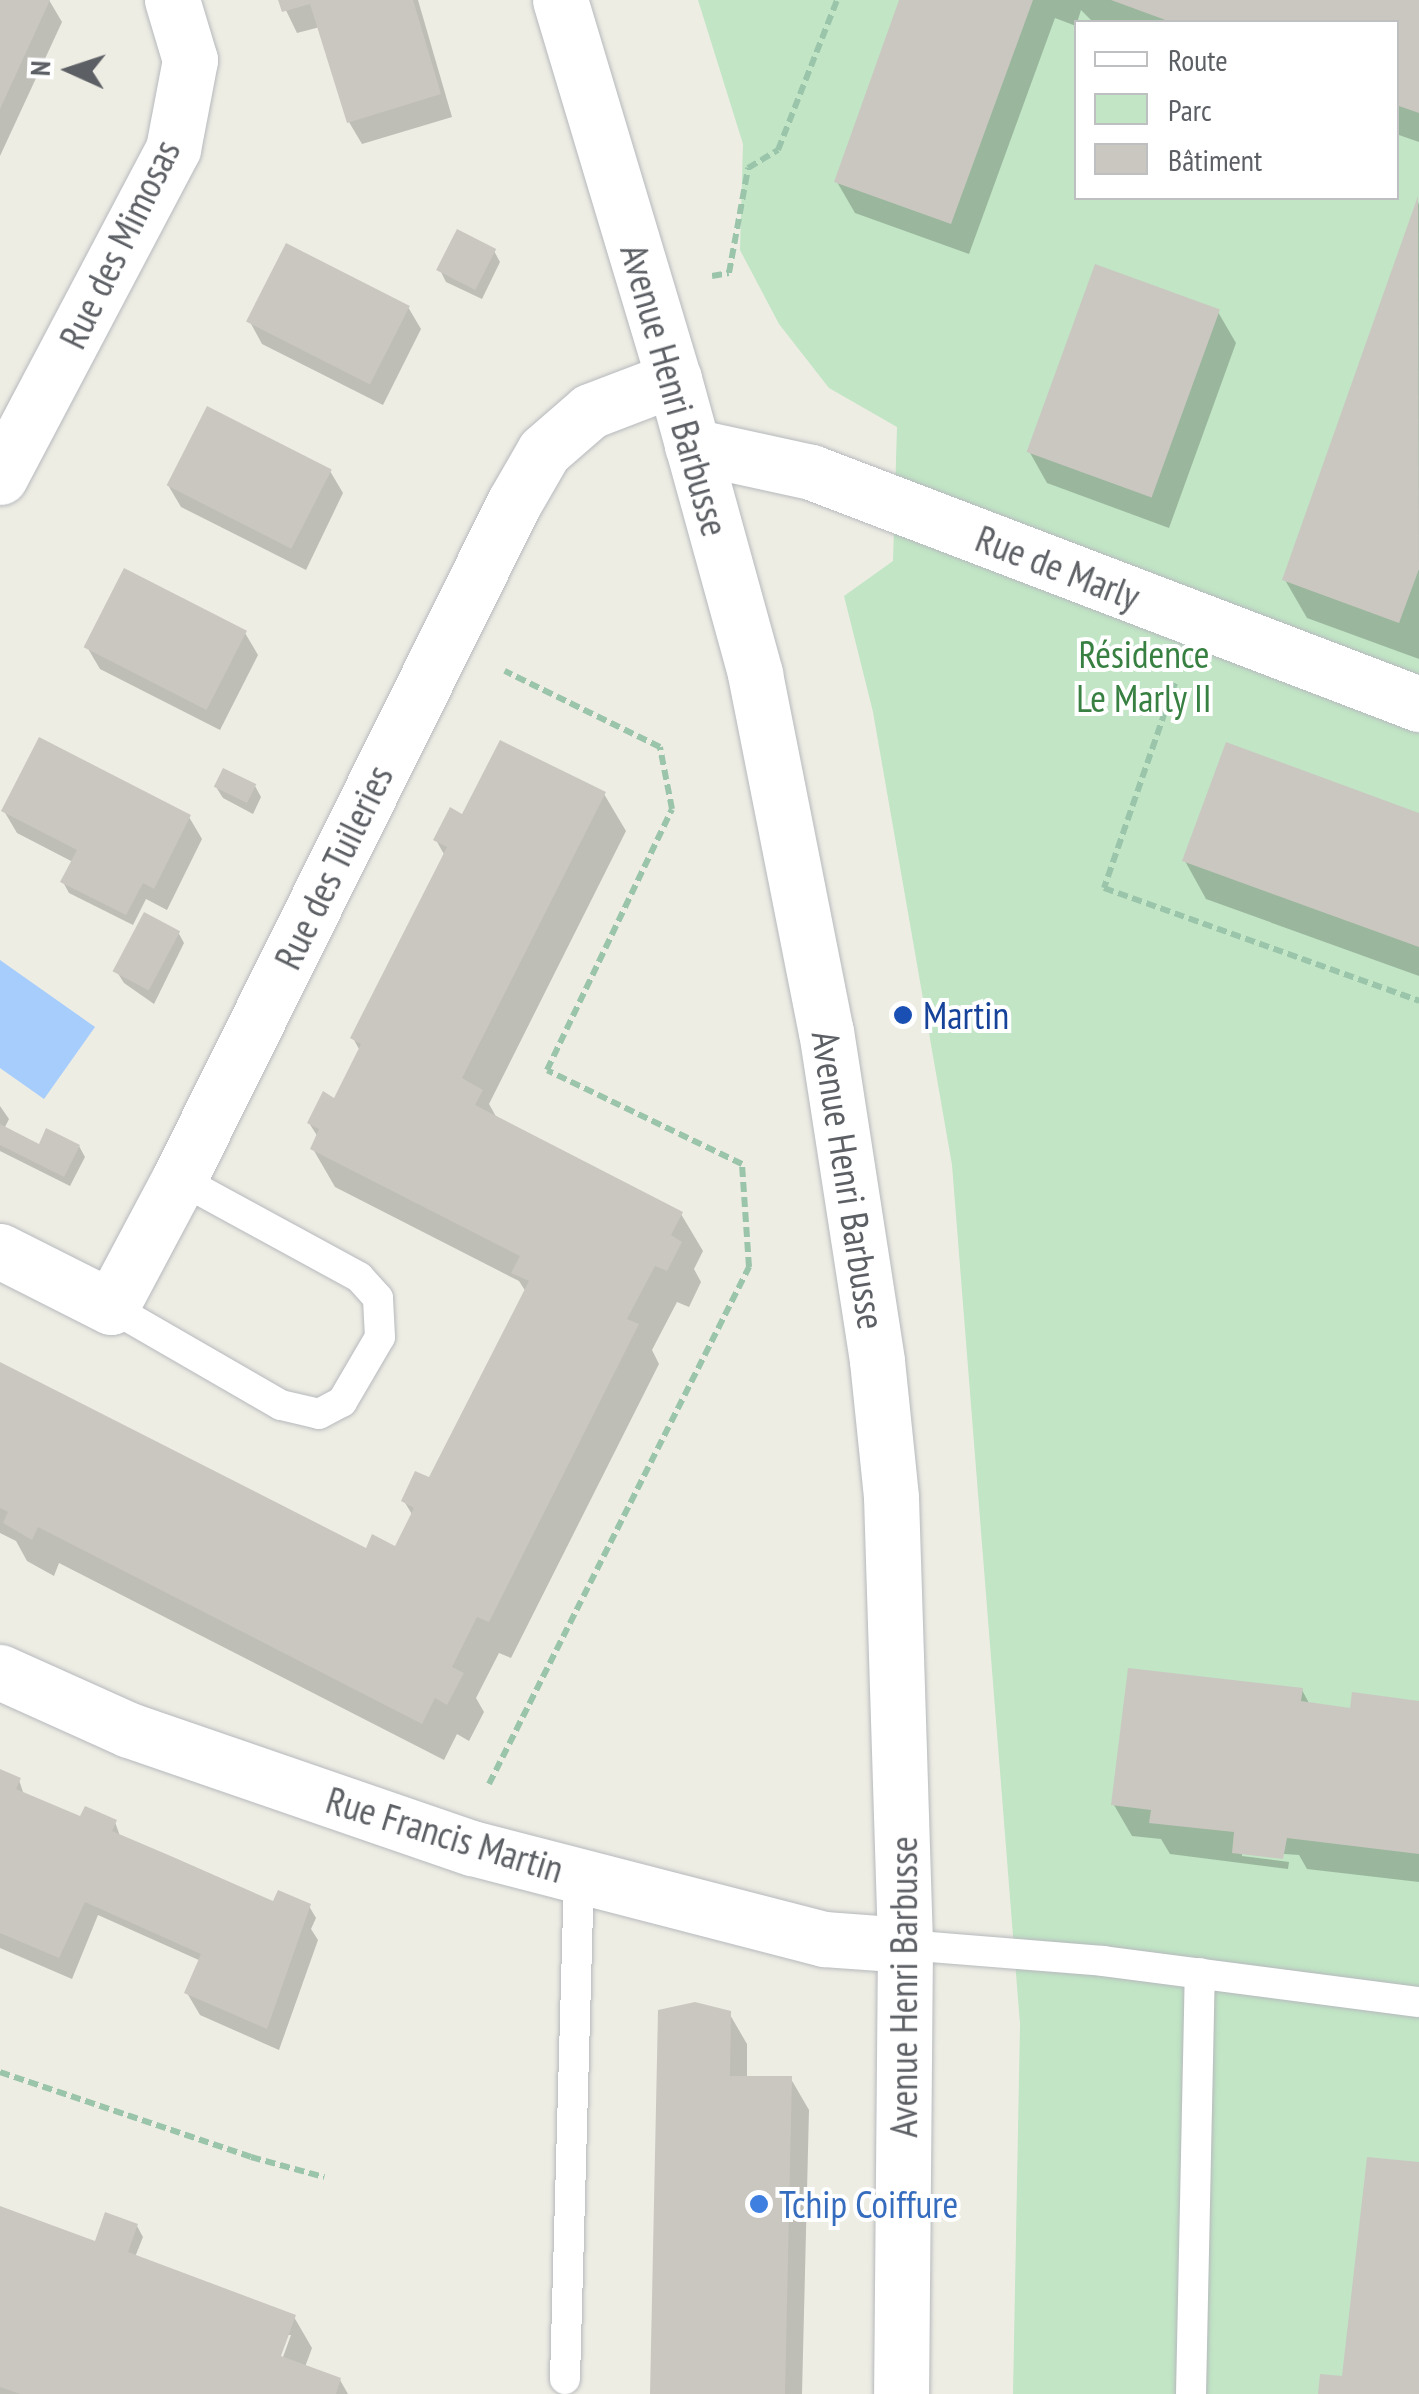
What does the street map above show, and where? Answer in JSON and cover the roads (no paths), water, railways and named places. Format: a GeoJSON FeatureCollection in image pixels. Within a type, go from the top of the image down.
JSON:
{"type":"FeatureCollection","features":[{"type":"Feature","properties":{"kind":"street","name":"Rue des Mimosas"},"geometry":{"type":"LineString","coordinates":[[6,450],[173,149],[190,60],[172,0]]}},
{"type":"Feature","properties":{"kind":"street","name":"Avenue Henri Barbusse"},"geometry":{"type":"LineString","coordinates":[[560,0],[674,380],[755,674],[804,910],[876,1361],[892,1516],[905,1944],[901,2394]]}},
{"type":"Feature","properties":{"kind":"street","name":"Rue des Tuileries"},"geometry":{"type":"LineString","coordinates":[[111,1307],[179,1179],[444,641],[544,451],[590,411],[674,380]]}},
{"type":"Feature","properties":{"kind":"street","name":"Rue de Marly"},"geometry":{"type":"LineString","coordinates":[[692,446],[811,472],[1419,704]]}},
{"type":"Feature","properties":{"kind":"street"},"geometry":{"type":"LineString","coordinates":[[0,1252],[111,1307]]}},
{"type":"Feature","properties":{"kind":"street","name":"Rue Francis Martin"},"geometry":{"type":"LineString","coordinates":[[0,1672],[129,1730],[472,1848],[824,1938],[905,1944]]}},
{"type":"Feature","properties":{"kind":"lane"},"geometry":{"type":"LineString","coordinates":[[111,1307],[280,1404],[319,1414],[342,1402],[380,1337],[378,1298],[359,1277],[179,1179]]}},
{"type":"Feature","properties":{"kind":"lane"},"geometry":{"type":"LineString","coordinates":[[565,2380],[579,1876]]}},
{"type":"Feature","properties":{"kind":"lane"},"geometry":{"type":"LineString","coordinates":[[905,1944],[1200,1974],[1419,2002]]}},
{"type":"Feature","properties":{"kind":"lane"},"geometry":{"type":"LineString","coordinates":[[1191,2394],[1200,1974]]}},
{"type":"Feature","properties":{"kind":"water"},"geometry":{"type":"Polygon","coordinates":[[[0,960],[95,1027],[44,1099],[0,1068],[0,960]]]}},
{"type":"Feature","properties":{"kind":"place","name":"Martin"},"geometry":{"type":"Point","coordinates":[903,1015]}},
{"type":"Feature","properties":{"kind":"place","name":"Tchip Coiffure"},"geometry":{"type":"Point","coordinates":[759,2204]}},
{"type":"Feature","properties":{"kind":"park label","name":"Résidence Le Marly II"},"geometry":{"type":"Point","coordinates":[1144,676]}}]}
